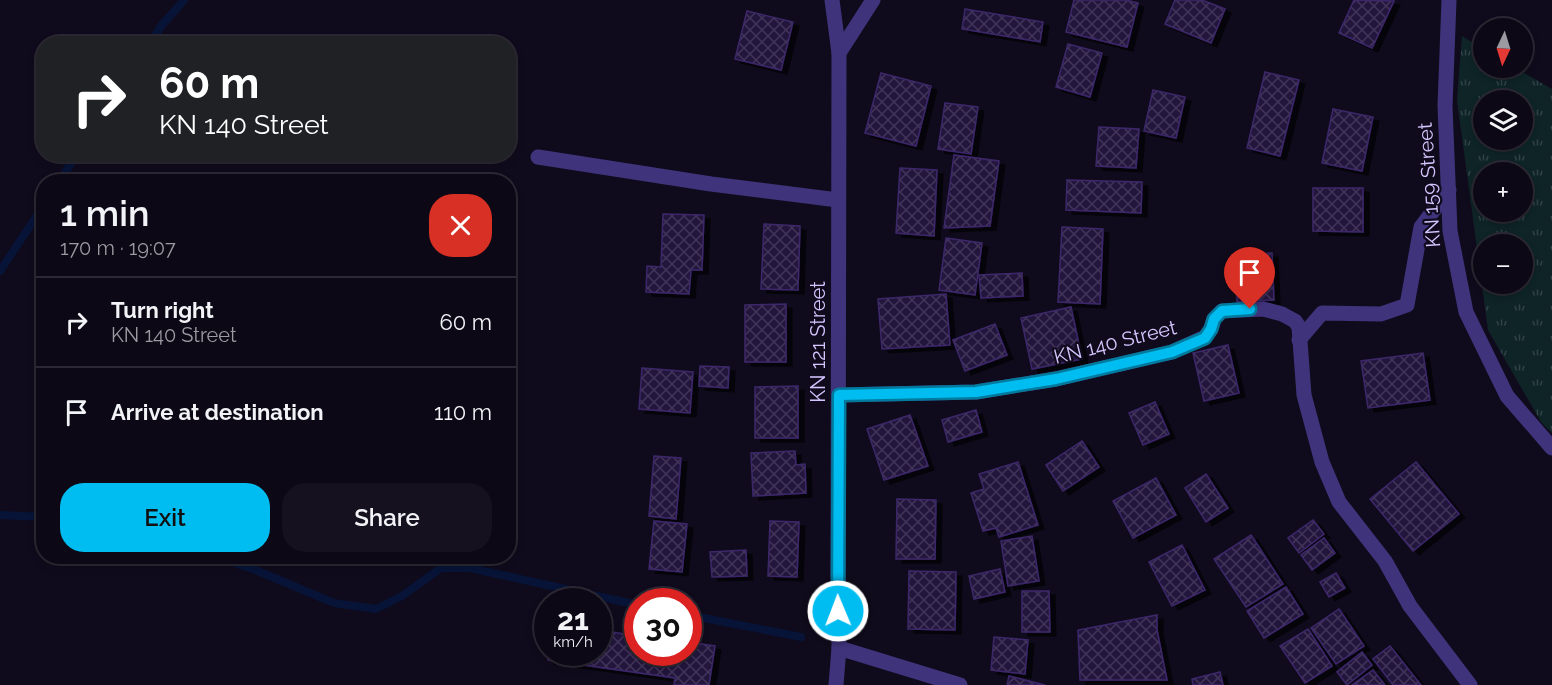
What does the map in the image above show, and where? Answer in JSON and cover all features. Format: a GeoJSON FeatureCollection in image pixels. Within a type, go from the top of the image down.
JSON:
{"type":"FeatureCollection","features":[{"type":"Feature","properties":{"kind":"street","name":"KN 121 Street"},"geometry":{"type":"LineString","coordinates":[[832,0],[839,53],[839,648],[836,685]]}},
{"type":"Feature","properties":{"kind":"street"},"geometry":{"type":"LineString","coordinates":[[839,53],[873,0]]}},
{"type":"Feature","properties":{"kind":"street"},"geometry":{"type":"LineString","coordinates":[[1448,7],[1458,0]]}},
{"type":"Feature","properties":{"kind":"street","name":"KN 159 Street"},"geometry":{"type":"LineString","coordinates":[[1448,7],[1445,105],[1450,231],[1466,312],[1507,396],[1552,448]]}},
{"type":"Feature","properties":{"kind":"street"},"geometry":{"type":"LineString","coordinates":[[538,157],[711,184],[838,200]]}},
{"type":"Feature","properties":{"kind":"street"},"geometry":{"type":"LineString","coordinates":[[1299,340],[1322,313],[1381,314],[1407,305],[1421,227],[1449,190]]}},
{"type":"Feature","properties":{"kind":"street","name":"KN 140 Street"},"geometry":{"type":"LineString","coordinates":[[839,395],[976,392],[1056,379],[1172,352],[1205,338],[1214,319],[1222,311],[1263,309],[1282,314],[1295,321],[1299,327],[1304,395],[1322,462],[1339,502],[1385,561],[1410,606],[1470,685]]}},
{"type":"Feature","properties":{"kind":"street"},"geometry":{"type":"LineString","coordinates":[[839,648],[960,685]]}},
{"type":"Feature","properties":{"kind":"green space"},"geometry":{"type":"Polygon","coordinates":[[[1462,36],[1473,43],[1473,78],[1533,78],[1552,89],[1552,433],[1541,422],[1488,330],[1483,294],[1533,294],[1533,234],[1475,234],[1473,222],[1533,222],[1533,162],[1473,162],[1473,219],[1457,100],[1462,36]]]}},
{"type":"Feature","properties":{"kind":"building"},"geometry":{"type":"Polygon","coordinates":[[[1074,0],[1126,0],[1138,3],[1127,47],[1066,32],[1074,0]]]}},
{"type":"Feature","properties":{"kind":"building"},"geometry":{"type":"Polygon","coordinates":[[[1175,0],[1202,0],[1225,9],[1211,43],[1165,24],[1175,0]]]}},
{"type":"Feature","properties":{"kind":"building"},"geometry":{"type":"Polygon","coordinates":[[[1354,0],[1394,1],[1372,48],[1339,33],[1354,0]]]}},
{"type":"Feature","properties":{"kind":"building"},"geometry":{"type":"Polygon","coordinates":[[[965,9],[1043,22],[1040,42],[962,29],[965,9]]]}},
{"type":"Feature","properties":{"kind":"building"},"geometry":{"type":"Polygon","coordinates":[[[747,11],[793,22],[781,70],[735,59],[747,11]]]}},
{"type":"Feature","properties":{"kind":"building"},"geometry":{"type":"Polygon","coordinates":[[[1068,44],[1102,53],[1090,97],[1056,87],[1068,44]]]}},
{"type":"Feature","properties":{"kind":"building"},"geometry":{"type":"Polygon","coordinates":[[[1265,72],[1299,80],[1280,156],[1247,148],[1265,72]]]}},
{"type":"Feature","properties":{"kind":"building"},"geometry":{"type":"Polygon","coordinates":[[[881,73],[931,86],[916,146],[865,133],[881,73]]]}},
{"type":"Feature","properties":{"kind":"building"},"geometry":{"type":"Polygon","coordinates":[[[1153,90],[1185,97],[1176,138],[1144,131],[1153,90]]]}},
{"type":"Feature","properties":{"kind":"building"},"geometry":{"type":"Polygon","coordinates":[[[945,103],[978,107],[971,154],[938,149],[945,103]]]}},
{"type":"Feature","properties":{"kind":"building"},"geometry":{"type":"Polygon","coordinates":[[[1333,109],[1373,117],[1362,171],[1322,163],[1333,109]]]}},
{"type":"Feature","properties":{"kind":"building"},"geometry":{"type":"Polygon","coordinates":[[[1099,127],[1139,129],[1136,168],[1096,166],[1099,127]]]}},
{"type":"Feature","properties":{"kind":"building"},"geometry":{"type":"Polygon","coordinates":[[[954,155],[999,161],[990,226],[944,228],[954,155]]]}},
{"type":"Feature","properties":{"kind":"building"},"geometry":{"type":"Polygon","coordinates":[[[900,168],[937,170],[934,236],[896,233],[900,168]]]}},
{"type":"Feature","properties":{"kind":"building"},"geometry":{"type":"Polygon","coordinates":[[[1067,180],[1142,182],[1141,213],[1066,210],[1067,180]]]}},
{"type":"Feature","properties":{"kind":"building"},"geometry":{"type":"Polygon","coordinates":[[[1313,188],[1363,188],[1363,232],[1313,231],[1313,188]]]}},
{"type":"Feature","properties":{"kind":"building"},"geometry":{"type":"Polygon","coordinates":[[[663,214],[704,215],[702,270],[691,270],[689,294],[646,292],[647,266],[661,267],[663,214]]]}},
{"type":"Feature","properties":{"kind":"building"},"geometry":{"type":"Polygon","coordinates":[[[764,224],[800,226],[798,290],[761,289],[764,224]]]}},
{"type":"Feature","properties":{"kind":"building"},"geometry":{"type":"Polygon","coordinates":[[[1062,227],[1103,229],[1100,304],[1058,302],[1062,227]]]}},
{"type":"Feature","properties":{"kind":"building"},"geometry":{"type":"Polygon","coordinates":[[[946,238],[982,243],[975,295],[939,290],[946,238]]]}},
{"type":"Feature","properties":{"kind":"building"},"geometry":{"type":"Polygon","coordinates":[[[1272,253],[1274,300],[1237,302],[1236,255],[1272,253]]]}},
{"type":"Feature","properties":{"kind":"building"},"geometry":{"type":"Polygon","coordinates":[[[1022,273],[1023,296],[981,298],[979,275],[1022,273]]]}},
{"type":"Feature","properties":{"kind":"building"},"geometry":{"type":"Polygon","coordinates":[[[946,294],[950,345],[882,349],[878,299],[946,294]]]}},
{"type":"Feature","properties":{"kind":"building"},"geometry":{"type":"Polygon","coordinates":[[[786,304],[786,362],[745,362],[745,305],[786,304]]]}},
{"type":"Feature","properties":{"kind":"building"},"geometry":{"type":"Polygon","coordinates":[[[1071,307],[1082,359],[1032,369],[1021,318],[1071,307]]]}},
{"type":"Feature","properties":{"kind":"building"},"geometry":{"type":"Polygon","coordinates":[[[995,324],[1007,355],[965,371],[953,340],[995,324]]]}},
{"type":"Feature","properties":{"kind":"building"},"geometry":{"type":"Polygon","coordinates":[[[1228,345],[1239,393],[1204,401],[1193,353],[1228,345]]]}},
{"type":"Feature","properties":{"kind":"building"},"geometry":{"type":"Polygon","coordinates":[[[1423,353],[1430,400],[1368,408],[1361,361],[1423,353]]]}},
{"type":"Feature","properties":{"kind":"building"},"geometry":{"type":"Polygon","coordinates":[[[700,366],[729,367],[728,388],[699,386],[700,366]]]}},
{"type":"Feature","properties":{"kind":"building"},"geometry":{"type":"Polygon","coordinates":[[[642,368],[693,372],[690,413],[639,409],[642,368]]]}},
{"type":"Feature","properties":{"kind":"building"},"geometry":{"type":"Polygon","coordinates":[[[798,386],[798,438],[755,438],[755,387],[798,386]]]}},
{"type":"Feature","properties":{"kind":"building"},"geometry":{"type":"Polygon","coordinates":[[[1155,402],[1169,434],[1143,445],[1129,413],[1155,402]]]}},
{"type":"Feature","properties":{"kind":"building"},"geometry":{"type":"Polygon","coordinates":[[[976,410],[982,432],[948,442],[942,420],[976,410]]]}},
{"type":"Feature","properties":{"kind":"building"},"geometry":{"type":"Polygon","coordinates":[[[910,415],[928,466],[884,480],[867,429],[910,415]]]}},
{"type":"Feature","properties":{"kind":"building"},"geometry":{"type":"Polygon","coordinates":[[[1082,441],[1099,467],[1063,491],[1046,465],[1082,441]]]}},
{"type":"Feature","properties":{"kind":"building"},"geometry":{"type":"Polygon","coordinates":[[[795,451],[796,465],[805,464],[806,493],[753,496],[751,453],[795,451]]]}},
{"type":"Feature","properties":{"kind":"building"},"geometry":{"type":"Polygon","coordinates":[[[654,456],[681,458],[676,519],[649,516],[654,456]]]}},
{"type":"Feature","properties":{"kind":"building"},"geometry":{"type":"Polygon","coordinates":[[[1018,462],[1038,525],[999,537],[996,528],[983,531],[971,493],[984,489],[979,474],[1018,462]]]}},
{"type":"Feature","properties":{"kind":"building"},"geometry":{"type":"Polygon","coordinates":[[[1416,462],[1459,514],[1413,551],[1370,499],[1416,462]]]}},
{"type":"Feature","properties":{"kind":"building"},"geometry":{"type":"Polygon","coordinates":[[[1206,474],[1228,508],[1206,522],[1185,488],[1206,474]]]}},
{"type":"Feature","properties":{"kind":"building"},"geometry":{"type":"Polygon","coordinates":[[[1156,478],[1176,515],[1133,538],[1113,501],[1156,478]]]}},
{"type":"Feature","properties":{"kind":"building"},"geometry":{"type":"Polygon","coordinates":[[[897,499],[936,500],[935,559],[896,559],[897,499]]]}},
{"type":"Feature","properties":{"kind":"building"},"geometry":{"type":"Polygon","coordinates":[[[1313,520],[1324,534],[1299,553],[1288,538],[1313,520]]]}},
{"type":"Feature","properties":{"kind":"building"},"geometry":{"type":"Polygon","coordinates":[[[654,521],[687,524],[682,572],[649,569],[654,521]]]}},
{"type":"Feature","properties":{"kind":"building"},"geometry":{"type":"Polygon","coordinates":[[[770,521],[799,522],[797,577],[768,576],[770,521]]]}},
{"type":"Feature","properties":{"kind":"building"},"geometry":{"type":"Polygon","coordinates":[[[1251,535],[1283,584],[1246,607],[1214,559],[1251,535]]]}},
{"type":"Feature","properties":{"kind":"building"},"geometry":{"type":"Polygon","coordinates":[[[1032,536],[1039,581],[1008,586],[1001,541],[1032,536]]]}},
{"type":"Feature","properties":{"kind":"building"},"geometry":{"type":"Polygon","coordinates":[[[1324,538],[1335,553],[1312,570],[1301,555],[1324,538]]]}},
{"type":"Feature","properties":{"kind":"building"},"geometry":{"type":"Polygon","coordinates":[[[1182,545],[1205,590],[1172,606],[1149,562],[1182,545]]]}},
{"type":"Feature","properties":{"kind":"building"},"geometry":{"type":"Polygon","coordinates":[[[746,550],[747,576],[712,577],[710,552],[746,550]]]}},
{"type":"Feature","properties":{"kind":"building"},"geometry":{"type":"Polygon","coordinates":[[[1000,569],[1005,592],[974,599],[969,576],[1000,569]]]}},
{"type":"Feature","properties":{"kind":"building"},"geometry":{"type":"Polygon","coordinates":[[[909,571],[956,572],[955,630],[908,629],[909,571]]]}},
{"type":"Feature","properties":{"kind":"building"},"geometry":{"type":"Polygon","coordinates":[[[1336,573],[1345,588],[1329,597],[1320,582],[1336,573]]]}},
{"type":"Feature","properties":{"kind":"building"},"geometry":{"type":"Polygon","coordinates":[[[1286,587],[1303,614],[1264,638],[1247,611],[1286,587]]]}},
{"type":"Feature","properties":{"kind":"building"},"geometry":{"type":"Polygon","coordinates":[[[1022,591],[1049,591],[1050,632],[1022,632],[1022,591]]]}},
{"type":"Feature","properties":{"kind":"building"},"geometry":{"type":"Polygon","coordinates":[[[1339,609],[1364,646],[1336,664],[1311,628],[1339,609]]]}},
{"type":"Feature","properties":{"kind":"building"},"geometry":{"type":"Polygon","coordinates":[[[1157,615],[1157,630],[1167,680],[1080,680],[1078,630],[1157,615]]]}},
{"type":"Feature","properties":{"kind":"building"},"geometry":{"type":"Polygon","coordinates":[[[1308,629],[1332,666],[1305,683],[1280,646],[1308,629]]]}},
{"type":"Feature","properties":{"kind":"building"},"geometry":{"type":"Polygon","coordinates":[[[612,632],[624,634],[624,666],[702,666],[702,644],[715,646],[709,685],[674,685],[675,678],[590,666],[612,666],[612,632]]]}},
{"type":"Feature","properties":{"kind":"building"},"geometry":{"type":"Polygon","coordinates":[[[994,637],[1028,640],[1025,674],[991,670],[994,637]]]}},
{"type":"Feature","properties":{"kind":"building"},"geometry":{"type":"Polygon","coordinates":[[[1390,646],[1421,685],[1393,685],[1373,659],[1390,646]]]}},
{"type":"Feature","properties":{"kind":"building"},"geometry":{"type":"Polygon","coordinates":[[[1362,652],[1372,665],[1347,685],[1337,672],[1362,652]]]}},
{"type":"Feature","properties":{"kind":"building"},"geometry":{"type":"Polygon","coordinates":[[[1373,670],[1385,685],[1352,685],[1373,670]]]}},
{"type":"Feature","properties":{"kind":"building"},"geometry":{"type":"Polygon","coordinates":[[[1220,672],[1223,685],[1193,685],[1192,679],[1220,672]]]}},
{"type":"Feature","properties":{"kind":"building"},"geometry":{"type":"Polygon","coordinates":[[[1009,676],[1045,685],[1007,685],[1009,676]]]}},
{"type":"Feature","properties":{"kind":"waterway"},"geometry":{"type":"LineString","coordinates":[[155,36],[184,0]]}},
{"type":"Feature","properties":{"kind":"waterway"},"geometry":{"type":"LineString","coordinates":[[64,174],[72,162]]}},
{"type":"Feature","properties":{"kind":"waterway"},"geometry":{"type":"LineString","coordinates":[[0,271],[36,217]]}},
{"type":"Feature","properties":{"kind":"waterway"},"geometry":{"type":"LineString","coordinates":[[0,515],[36,517]]}},
{"type":"Feature","properties":{"kind":"waterway"},"geometry":{"type":"LineString","coordinates":[[237,564],[334,603],[376,609],[402,596],[441,568],[470,568],[624,602]]}},
{"type":"Feature","properties":{"kind":"waterway"},"geometry":{"type":"LineString","coordinates":[[702,618],[801,637]]}},
{"type":"Feature","properties":{"kind":"route"},"geometry":{"type":"LineString","coordinates":[[838,611],[839,395],[976,392],[1056,379],[1172,352],[1205,338],[1214,319],[1222,311],[1250,309]]}}]}
